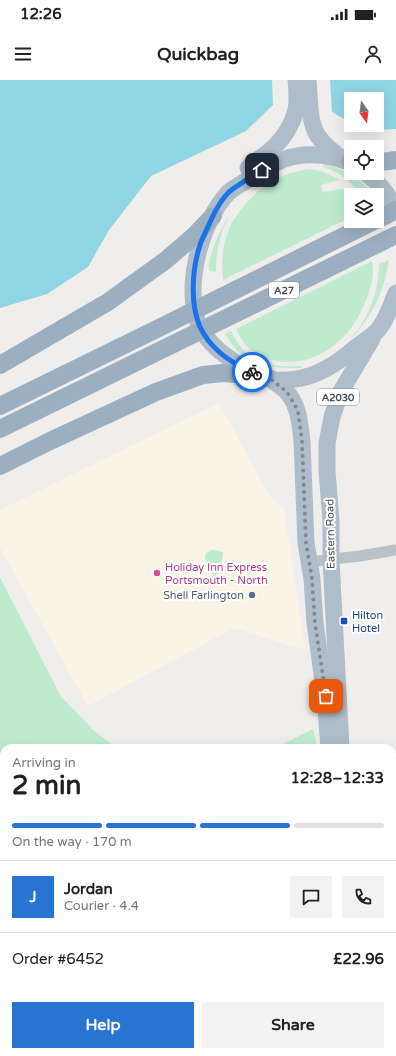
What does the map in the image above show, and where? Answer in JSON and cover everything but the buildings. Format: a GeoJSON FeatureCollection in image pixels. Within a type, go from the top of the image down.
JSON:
{"type":"FeatureCollection","features":[{"type":"Feature","properties":{"kind":"highway"},"geometry":{"type":"LineString","coordinates":[[384,161],[396,160]]}},
{"type":"Feature","properties":{"kind":"highway","name":"A27"},"geometry":{"type":"LineString","coordinates":[[384,216],[396,210]]}},
{"type":"Feature","properties":{"kind":"highway"},"geometry":{"type":"LineString","coordinates":[[0,365],[108,302],[166,260],[213,216]]}},
{"type":"Feature","properties":{"kind":"highway","name":"A27"},"geometry":{"type":"LineString","coordinates":[[0,406],[360,228]]}},
{"type":"Feature","properties":{"kind":"highway","name":"A27"},"geometry":{"type":"LineString","coordinates":[[0,430],[396,235]]}},
{"type":"Feature","properties":{"kind":"highway"},"geometry":{"type":"LineString","coordinates":[[0,466],[156,392],[203,375],[223,373],[268,378]]}},
{"type":"Feature","properties":{"kind":"main road"},"geometry":{"type":"LineString","coordinates":[[296,80],[296,110],[287,130],[273,148],[253,163],[230,192],[213,216],[200,244],[194,282],[194,297],[197,318],[205,336],[215,348],[239,366],[268,378],[295,380],[315,374],[334,364],[377,332]]}},
{"type":"Feature","properties":{"kind":"main road"},"geometry":{"type":"LineString","coordinates":[[308,80],[311,116],[318,137],[326,146],[344,159]]}},
{"type":"Feature","properties":{"kind":"main road"},"geometry":{"type":"LineString","coordinates":[[230,192],[271,165],[291,157],[299,155],[316,155],[344,161]]}},
{"type":"Feature","properties":{"kind":"main road"},"geometry":{"type":"LineString","coordinates":[[375,180],[383,188],[396,210]]}},
{"type":"Feature","properties":{"kind":"main road","name":"Eastern Road"},"geometry":{"type":"LineString","coordinates":[[341,744],[331,560],[331,521],[327,470],[327,443],[332,416],[340,393],[385,319],[396,293]]}},
{"type":"Feature","properties":{"kind":"main road","name":"Eastern Road"},"geometry":{"type":"LineString","coordinates":[[268,378],[287,392],[298,412],[300,424],[305,524],[312,579],[315,623],[326,696],[329,744]]}},
{"type":"Feature","properties":{"kind":"street"},"geometry":{"type":"LineString","coordinates":[[309,562],[396,550]]}},
{"type":"Feature","properties":{"kind":"shaded area"},"geometry":{"type":"Polygon","coordinates":[[[219,403],[270,497],[284,509],[305,650],[234,628],[88,706],[0,548],[0,510],[219,403]]]}},
{"type":"Feature","properties":{"kind":"green space"},"geometry":{"type":"Polygon","coordinates":[[[324,164],[344,172],[344,177],[335,172],[323,167],[324,164]]]}},
{"type":"Feature","properties":{"kind":"green space"},"geometry":{"type":"Polygon","coordinates":[[[307,169],[316,170],[331,175],[339,180],[321,185],[323,192],[344,189],[344,220],[223,280],[223,248],[229,229],[238,213],[259,191],[267,185],[295,172],[307,169]]]}},
{"type":"Feature","properties":{"kind":"green space"},"geometry":{"type":"Polygon","coordinates":[[[347,180],[359,180],[368,188],[355,188],[347,180]]]}},
{"type":"Feature","properties":{"kind":"green space"},"geometry":{"type":"Polygon","coordinates":[[[230,214],[219,242],[216,272],[210,271],[209,266],[212,251],[230,214]]]}},
{"type":"Feature","properties":{"kind":"green space"},"geometry":{"type":"Polygon","coordinates":[[[389,260],[381,292],[366,321],[351,339],[361,325],[372,302],[377,287],[379,264],[389,260]]]}},
{"type":"Feature","properties":{"kind":"green space"},"geometry":{"type":"Polygon","coordinates":[[[372,261],[373,276],[371,286],[358,318],[352,327],[334,346],[323,353],[310,359],[280,362],[261,357],[253,352],[241,339],[236,329],[372,261]]]}},
{"type":"Feature","properties":{"kind":"green space"},"geometry":{"type":"Polygon","coordinates":[[[231,331],[243,350],[256,359],[278,366],[301,366],[302,368],[274,367],[256,363],[248,359],[231,344],[225,334],[231,331]]]}},
{"type":"Feature","properties":{"kind":"green space"},"geometry":{"type":"Polygon","coordinates":[[[211,550],[223,552],[219,571],[214,576],[205,559],[206,553],[211,550]]]}},
{"type":"Feature","properties":{"kind":"green space"},"geometry":{"type":"Polygon","coordinates":[[[0,577],[60,695],[93,730],[112,744],[0,744],[0,577]]]}},
{"type":"Feature","properties":{"kind":"green space"},"geometry":{"type":"Polygon","coordinates":[[[313,729],[316,744],[283,744],[313,729]]]}},
{"type":"Feature","properties":{"kind":"water"},"geometry":{"type":"Polygon","coordinates":[[[0,80],[272,80],[273,105],[246,131],[151,176],[109,230],[88,267],[47,294],[0,308],[0,80]]]}},
{"type":"Feature","properties":{"kind":"water"},"geometry":{"type":"Polygon","coordinates":[[[330,80],[396,80],[396,129],[384,130],[384,92],[344,92],[344,119],[332,112],[330,80]]]}},
{"type":"Feature","properties":{"kind":"way so far"},"geometry":{"type":"LineString","coordinates":[[252,372],[272,380],[287,392],[298,412],[302,441],[306,543],[312,579],[315,623],[326,696]]}},
{"type":"Feature","properties":{"kind":"place","name":"Holiday Inn Express Portsmouth - North"},"geometry":{"type":"Point","coordinates":[157,573]}},
{"type":"Feature","properties":{"kind":"place","name":"Shell Farlington"},"geometry":{"type":"Point","coordinates":[252,595]}},
{"type":"Feature","properties":{"kind":"place","name":"Hilton Hotel"},"geometry":{"type":"Point","coordinates":[344,621]}},
{"type":"Feature","properties":{"kind":"route"},"geometry":{"type":"LineString","coordinates":[[252,372],[239,366],[224,355],[215,348],[205,336],[200,327],[194,306],[194,282],[200,244],[213,216],[230,192],[262,170]]}}]}
